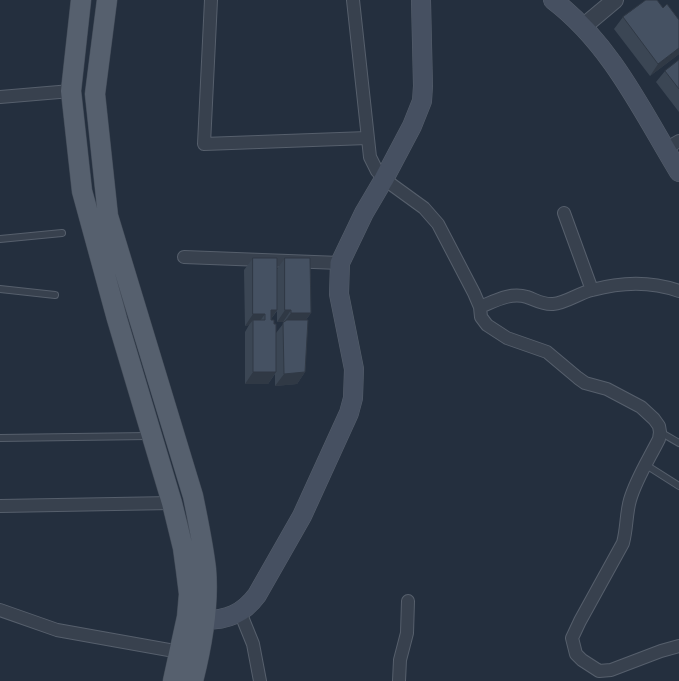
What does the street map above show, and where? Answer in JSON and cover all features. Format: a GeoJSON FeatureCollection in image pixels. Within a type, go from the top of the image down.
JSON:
{"type":"FeatureCollection","features":[{"type":"Feature","properties":{"kind":"main road"},"geometry":{"type":"LineString","coordinates":[[81,0],[71,91],[82,191],[117,319],[172,503],[183,548],[189,594],[187,617],[173,681]]}},
{"type":"Feature","properties":{"kind":"main road"},"geometry":{"type":"LineString","coordinates":[[107,0],[95,94],[108,216],[193,496],[206,570],[207,592],[204,620],[193,681]]}},
{"type":"Feature","properties":{"kind":"main road"},"geometry":{"type":"LineString","coordinates":[[204,620],[223,619],[240,612],[257,595],[288,542],[349,413],[353,398],[354,369],[339,294],[340,263],[364,212],[412,126],[422,101],[421,0]]}},
{"type":"Feature","properties":{"kind":"main road"},"geometry":{"type":"LineString","coordinates":[[553,0],[584,26],[612,61],[672,145],[679,172]]}},
{"type":"Feature","properties":{"kind":"street"},"geometry":{"type":"LineString","coordinates":[[211,0],[204,144],[367,138]]}},
{"type":"Feature","properties":{"kind":"street"},"geometry":{"type":"LineString","coordinates":[[353,0],[367,138],[370,157],[377,171],[384,179],[424,208],[438,224],[480,307],[481,317],[487,325],[496,332],[547,352],[585,383],[607,389],[641,407],[654,419],[660,432],[659,439],[631,498],[623,543],[572,638],[576,654],[592,667],[605,671],[679,646]]}},
{"type":"Feature","properties":{"kind":"street"},"geometry":{"type":"LineString","coordinates":[[584,26],[615,0]]}},
{"type":"Feature","properties":{"kind":"street"},"geometry":{"type":"LineString","coordinates":[[0,97],[71,91]]}},
{"type":"Feature","properties":{"kind":"street"},"geometry":{"type":"LineString","coordinates":[[564,213],[592,290]]}},
{"type":"Feature","properties":{"kind":"street"},"geometry":{"type":"LineString","coordinates":[[184,257],[340,263]]}},
{"type":"Feature","properties":{"kind":"street"},"geometry":{"type":"LineString","coordinates":[[480,307],[516,295],[544,304],[555,304],[592,290],[634,283],[657,285],[679,291]]}},
{"type":"Feature","properties":{"kind":"street"},"geometry":{"type":"LineString","coordinates":[[0,506],[172,503]]}},
{"type":"Feature","properties":{"kind":"street"},"geometry":{"type":"LineString","coordinates":[[399,681],[400,660],[407,633],[408,601]]}},
{"type":"Feature","properties":{"kind":"street"},"geometry":{"type":"LineString","coordinates":[[0,610],[57,630],[180,652]]}},
{"type":"Feature","properties":{"kind":"street"},"geometry":{"type":"LineString","coordinates":[[240,612],[252,644],[260,681]]}},
{"type":"Feature","properties":{"kind":"lane"},"geometry":{"type":"LineString","coordinates":[[0,239],[62,233]]}},
{"type":"Feature","properties":{"kind":"lane"},"geometry":{"type":"LineString","coordinates":[[0,289],[55,295]]}},
{"type":"Feature","properties":{"kind":"lane"},"geometry":{"type":"LineString","coordinates":[[660,432],[679,443]]}},
{"type":"Feature","properties":{"kind":"lane"},"geometry":{"type":"LineString","coordinates":[[0,438],[152,436]]}},
{"type":"Feature","properties":{"kind":"lane"},"geometry":{"type":"LineString","coordinates":[[646,465],[679,486]]}},
{"type":"Feature","properties":{"kind":"building"},"geometry":{"type":"Polygon","coordinates":[[[646,0],[657,0],[663,8],[667,4],[679,20],[679,48],[658,64],[623,17],[646,0]]]}},
{"type":"Feature","properties":{"kind":"building"},"geometry":{"type":"Polygon","coordinates":[[[679,60],[679,89],[665,71],[679,60]]]}},
{"type":"Feature","properties":{"kind":"building"},"geometry":{"type":"Polygon","coordinates":[[[253,258],[277,258],[277,310],[271,310],[271,320],[274,320],[274,324],[276,324],[276,372],[253,372],[253,320],[265,320],[265,314],[253,314],[253,258]]]}},
{"type":"Feature","properties":{"kind":"building"},"geometry":{"type":"Polygon","coordinates":[[[285,258],[310,258],[311,313],[291,313],[291,310],[285,310],[285,258]]]}},
{"type":"Feature","properties":{"kind":"building"},"geometry":{"type":"Polygon","coordinates":[[[287,320],[308,320],[305,372],[284,374],[283,323],[287,320]]]}}]}
